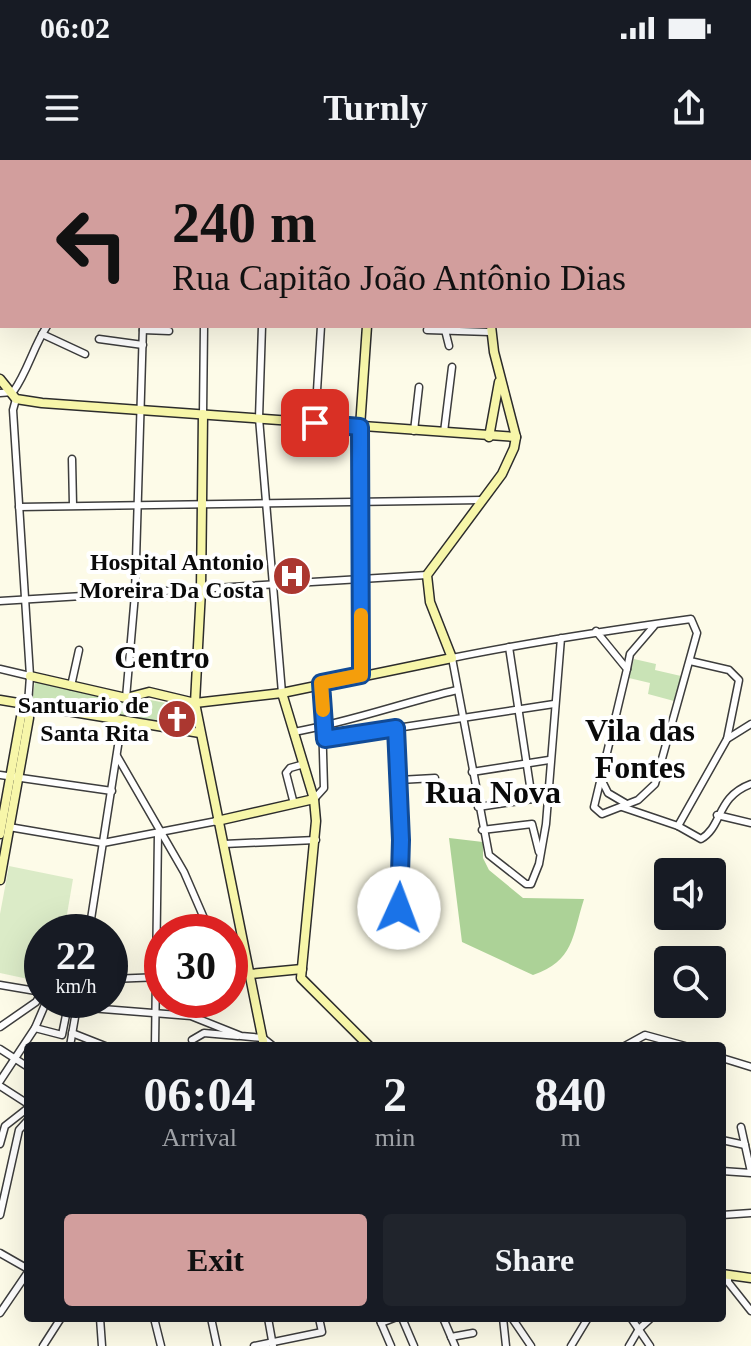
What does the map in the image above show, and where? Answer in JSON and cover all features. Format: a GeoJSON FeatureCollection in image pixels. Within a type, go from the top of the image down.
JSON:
{"type":"FeatureCollection","features":[{"type":"Feature","properties":{"kind":"main road"},"geometry":{"type":"LineString","coordinates":[[360,427],[367,328]]}},
{"type":"Feature","properties":{"kind":"main road"},"geometry":{"type":"LineString","coordinates":[[30,676],[126,698],[149,692],[195,703],[282,693],[452,658],[430,602],[427,575],[510,459],[516,437],[491,329]]}},
{"type":"Feature","properties":{"kind":"main road"},"geometry":{"type":"LineString","coordinates":[[489,437],[500,377]]}},
{"type":"Feature","properties":{"kind":"main road"},"geometry":{"type":"LineString","coordinates":[[1,380],[14,396],[140,410],[516,437]]}},
{"type":"Feature","properties":{"kind":"main road"},"geometry":{"type":"LineString","coordinates":[[203,414],[201,590],[195,703],[263,1042]]}},
{"type":"Feature","properties":{"kind":"main road"},"geometry":{"type":"LineString","coordinates":[[282,693],[314,799],[316,840],[303,984],[362,1042]]}},
{"type":"Feature","properties":{"kind":"main road"},"geometry":{"type":"LineString","coordinates":[[0,700],[200,733]]}},
{"type":"Feature","properties":{"kind":"main road"},"geometry":{"type":"LineString","coordinates":[[0,880],[3,828],[28,704]]}},
{"type":"Feature","properties":{"kind":"main road"},"geometry":{"type":"LineString","coordinates":[[217,821],[314,799]]}},
{"type":"Feature","properties":{"kind":"main road"},"geometry":{"type":"LineString","coordinates":[[250,974],[302,969]]}},
{"type":"Feature","properties":{"kind":"main road"},"geometry":{"type":"LineString","coordinates":[[726,1275],[751,1278]]}},
{"type":"Feature","properties":{"kind":"street"},"geometry":{"type":"LineString","coordinates":[[28,704],[30,676],[13,410],[14,396],[46,328]]}},
{"type":"Feature","properties":{"kind":"street"},"geometry":{"type":"LineString","coordinates":[[126,698],[135,594],[143,328],[169,331]]}},
{"type":"Feature","properties":{"kind":"street"},"geometry":{"type":"LineString","coordinates":[[203,414],[204,328]]}},
{"type":"Feature","properties":{"kind":"street"},"geometry":{"type":"LineString","coordinates":[[262,328],[259,418],[282,693]]}},
{"type":"Feature","properties":{"kind":"street"},"geometry":{"type":"LineString","coordinates":[[315,423],[321,328]]}},
{"type":"Feature","properties":{"kind":"street"},"geometry":{"type":"LineString","coordinates":[[444,328],[449,346]]}},
{"type":"Feature","properties":{"kind":"street"},"geometry":{"type":"LineString","coordinates":[[427,330],[491,329]]}},
{"type":"Feature","properties":{"kind":"street"},"geometry":{"type":"LineString","coordinates":[[42,334],[85,354]]}},
{"type":"Feature","properties":{"kind":"street"},"geometry":{"type":"LineString","coordinates":[[99,339],[143,345]]}},
{"type":"Feature","properties":{"kind":"street"},"geometry":{"type":"LineString","coordinates":[[444,432],[452,367]]}},
{"type":"Feature","properties":{"kind":"street"},"geometry":{"type":"LineString","coordinates":[[414,431],[419,387]]}},
{"type":"Feature","properties":{"kind":"street"},"geometry":{"type":"LineString","coordinates":[[0,393],[14,396]]}},
{"type":"Feature","properties":{"kind":"street"},"geometry":{"type":"LineString","coordinates":[[360,427],[361,675]]}},
{"type":"Feature","properties":{"kind":"street"},"geometry":{"type":"LineString","coordinates":[[72,459],[73,505]]}},
{"type":"Feature","properties":{"kind":"street"},"geometry":{"type":"LineString","coordinates":[[19,507],[482,500]]}},
{"type":"Feature","properties":{"kind":"street"},"geometry":{"type":"LineString","coordinates":[[0,601],[427,575]]}},
{"type":"Feature","properties":{"kind":"street"},"geometry":{"type":"LineString","coordinates":[[561,638],[546,824],[531,884],[517,880],[494,861],[482,830],[452,658],[596,631],[691,619],[697,633],[655,784],[645,796],[598,814],[594,807],[627,669],[638,641],[655,624]]}},
{"type":"Feature","properties":{"kind":"street"},"geometry":{"type":"LineString","coordinates":[[596,631],[627,669]]}},
{"type":"Feature","properties":{"kind":"street"},"geometry":{"type":"LineString","coordinates":[[509,647],[532,799]]}},
{"type":"Feature","properties":{"kind":"street"},"geometry":{"type":"LineString","coordinates":[[71,686],[79,650]]}},
{"type":"Feature","properties":{"kind":"street"},"geometry":{"type":"LineString","coordinates":[[678,826],[727,739],[739,680],[729,670],[690,661]]}},
{"type":"Feature","properties":{"kind":"street"},"geometry":{"type":"LineString","coordinates":[[0,669],[30,676]]}},
{"type":"Feature","properties":{"kind":"street"},"geometry":{"type":"LineString","coordinates":[[314,799],[324,788],[321,683]]}},
{"type":"Feature","properties":{"kind":"street"},"geometry":{"type":"LineString","coordinates":[[294,732],[324,727],[457,690]]}},
{"type":"Feature","properties":{"kind":"street"},"geometry":{"type":"LineString","coordinates":[[325,739],[554,704]]}},
{"type":"Feature","properties":{"kind":"street"},"geometry":{"type":"LineString","coordinates":[[92,914],[122,720]]}},
{"type":"Feature","properties":{"kind":"street"},"geometry":{"type":"LineString","coordinates":[[727,739],[751,724]]}},
{"type":"Feature","properties":{"kind":"street"},"geometry":{"type":"LineString","coordinates":[[396,728],[399,908]]}},
{"type":"Feature","properties":{"kind":"street"},"geometry":{"type":"LineString","coordinates":[[117,756],[201,914]]}},
{"type":"Feature","properties":{"kind":"street"},"geometry":{"type":"LineString","coordinates":[[472,772],[549,760]]}},
{"type":"Feature","properties":{"kind":"street"},"geometry":{"type":"LineString","coordinates":[[294,804],[286,771],[304,764]]}},
{"type":"Feature","properties":{"kind":"street"},"geometry":{"type":"LineString","coordinates":[[0,775],[112,791]]}},
{"type":"Feature","properties":{"kind":"street"},"geometry":{"type":"LineString","coordinates":[[399,780],[435,778]]}},
{"type":"Feature","properties":{"kind":"street"},"geometry":{"type":"LineString","coordinates":[[601,779],[608,793],[624,805],[678,826],[701,839],[708,834],[726,800],[751,784]]}},
{"type":"Feature","properties":{"kind":"street"},"geometry":{"type":"LineString","coordinates":[[478,807],[546,797]]}},
{"type":"Feature","properties":{"kind":"street"},"geometry":{"type":"LineString","coordinates":[[717,815],[751,823]]}},
{"type":"Feature","properties":{"kind":"street"},"geometry":{"type":"LineString","coordinates":[[3,828],[103,843],[217,821]]}},
{"type":"Feature","properties":{"kind":"street"},"geometry":{"type":"LineString","coordinates":[[482,830],[532,824],[540,855]]}},
{"type":"Feature","properties":{"kind":"street"},"geometry":{"type":"LineString","coordinates":[[160,833],[160,914]]}},
{"type":"Feature","properties":{"kind":"street"},"geometry":{"type":"LineString","coordinates":[[224,844],[316,840]]}},
{"type":"Feature","properties":{"kind":"street"},"geometry":{"type":"LineString","coordinates":[[0,985],[24,988]]}},
{"type":"Feature","properties":{"kind":"street"},"geometry":{"type":"LineString","coordinates":[[0,1027],[24,1010]]}},
{"type":"Feature","properties":{"kind":"street"},"geometry":{"type":"LineString","coordinates":[[26,1042],[39,1018]]}},
{"type":"Feature","properties":{"kind":"street"},"geometry":{"type":"LineString","coordinates":[[35,1028],[62,1035],[65,1018]]}},
{"type":"Feature","properties":{"kind":"street"},"geometry":{"type":"LineString","coordinates":[[71,1042],[75,1018]]}},
{"type":"Feature","properties":{"kind":"street"},"geometry":{"type":"LineString","coordinates":[[155,1042],[156,1018]]}},
{"type":"Feature","properties":{"kind":"street"},"geometry":{"type":"LineString","coordinates":[[196,1018],[263,1042]]}},
{"type":"Feature","properties":{"kind":"street"},"geometry":{"type":"LineString","coordinates":[[204,1033],[205,1022]]}},
{"type":"Feature","properties":{"kind":"street"},"geometry":{"type":"LineString","coordinates":[[72,1033],[95,1042]]}},
{"type":"Feature","properties":{"kind":"street"},"geometry":{"type":"LineString","coordinates":[[192,1040],[204,1033],[241,1036]]}},
{"type":"Feature","properties":{"kind":"street"},"geometry":{"type":"LineString","coordinates":[[632,1042],[645,1035],[670,1042]]}},
{"type":"Feature","properties":{"kind":"street"},"geometry":{"type":"LineString","coordinates":[[24,1044],[0,1084],[24,1103]]}},
{"type":"Feature","properties":{"kind":"street"},"geometry":{"type":"LineString","coordinates":[[0,1049],[24,1065]]}},
{"type":"Feature","properties":{"kind":"street"},"geometry":{"type":"LineString","coordinates":[[726,1059],[751,1067]]}},
{"type":"Feature","properties":{"kind":"street"},"geometry":{"type":"LineString","coordinates":[[0,1144],[2,1124],[24,1109]]}},
{"type":"Feature","properties":{"kind":"street"},"geometry":{"type":"LineString","coordinates":[[0,1215],[19,1130],[24,1124]]}},
{"type":"Feature","properties":{"kind":"street"},"geometry":{"type":"LineString","coordinates":[[726,1171],[751,1172],[741,1127]]}},
{"type":"Feature","properties":{"kind":"street"},"geometry":{"type":"LineString","coordinates":[[726,1141],[745,1145]]}},
{"type":"Feature","properties":{"kind":"street"},"geometry":{"type":"LineString","coordinates":[[726,1215],[751,1213]]}},
{"type":"Feature","properties":{"kind":"street"},"geometry":{"type":"LineString","coordinates":[[0,1253],[24,1268]]}},
{"type":"Feature","properties":{"kind":"street"},"geometry":{"type":"LineString","coordinates":[[0,1313],[24,1276]]}},
{"type":"Feature","properties":{"kind":"street"},"geometry":{"type":"LineString","coordinates":[[726,1277],[751,1311]]}},
{"type":"Feature","properties":{"kind":"street"},"geometry":{"type":"LineString","coordinates":[[43,1346],[58,1322]]}},
{"type":"Feature","properties":{"kind":"street"},"geometry":{"type":"LineString","coordinates":[[100,1322],[102,1346]]}},
{"type":"Feature","properties":{"kind":"street"},"geometry":{"type":"LineString","coordinates":[[155,1322],[161,1346]]}},
{"type":"Feature","properties":{"kind":"street"},"geometry":{"type":"LineString","coordinates":[[212,1322],[217,1346]]}},
{"type":"Feature","properties":{"kind":"street"},"geometry":{"type":"LineString","coordinates":[[269,1322],[273,1344]]}},
{"type":"Feature","properties":{"kind":"street"},"geometry":{"type":"LineString","coordinates":[[254,1346],[322,1332],[320,1322]]}},
{"type":"Feature","properties":{"kind":"street"},"geometry":{"type":"LineString","coordinates":[[380,1322],[391,1346]]}},
{"type":"Feature","properties":{"kind":"street"},"geometry":{"type":"LineString","coordinates":[[404,1322],[414,1346]]}},
{"type":"Feature","properties":{"kind":"street"},"geometry":{"type":"LineString","coordinates":[[445,1322],[455,1346]]}},
{"type":"Feature","properties":{"kind":"street"},"geometry":{"type":"LineString","coordinates":[[503,1322],[506,1346]]}},
{"type":"Feature","properties":{"kind":"street"},"geometry":{"type":"LineString","coordinates":[[516,1322],[531,1346]]}},
{"type":"Feature","properties":{"kind":"street"},"geometry":{"type":"LineString","coordinates":[[571,1346],[586,1322]]}},
{"type":"Feature","properties":{"kind":"street"},"geometry":{"type":"LineString","coordinates":[[634,1322],[650,1346]]}},
{"type":"Feature","properties":{"kind":"street"},"geometry":{"type":"LineString","coordinates":[[629,1346],[647,1322]]}},
{"type":"Feature","properties":{"kind":"street"},"geometry":{"type":"LineString","coordinates":[[451,1337],[473,1333]]}},
{"type":"Feature","properties":{"kind":"green space"},"geometry":{"type":"Polygon","coordinates":[[[634,659],[656,664],[655,670],[681,676],[674,701],[648,694],[650,683],[629,678],[634,659]]]}},
{"type":"Feature","properties":{"kind":"green space"},"geometry":{"type":"Polygon","coordinates":[[[35,681],[129,700],[145,699],[193,708],[195,729],[32,702],[35,681]]]}},
{"type":"Feature","properties":{"kind":"green space"},"geometry":{"type":"Polygon","coordinates":[[[449,838],[483,842],[483,858],[489,870],[523,898],[584,899],[569,946],[557,963],[533,975],[462,942],[449,838]]]}},
{"type":"Feature","properties":{"kind":"green space"},"geometry":{"type":"Polygon","coordinates":[[[9,866],[73,879],[67,914],[24,914],[24,978],[0,973],[0,914],[9,866]]]}},
{"type":"Feature","properties":{"kind":"slow traffic"},"geometry":{"type":"LineString","coordinates":[[323,710],[321,683],[361,675],[361,615]]}},
{"type":"Feature","properties":{"kind":"place","name":"Hospital Antonio Moreira Da Costa"},"geometry":{"type":"Point","coordinates":[292,576]}},
{"type":"Feature","properties":{"kind":"place","name":"Santuario de Santa Rita"},"geometry":{"type":"Point","coordinates":[177,719]}},
{"type":"Feature","properties":{"kind":"district","name":"Centro"},"geometry":{"type":"Point","coordinates":[162,657]}},
{"type":"Feature","properties":{"kind":"district","name":"Vila das Fontes"},"geometry":{"type":"Point","coordinates":[640,748]}},
{"type":"Feature","properties":{"kind":"district","name":"Rua Nova"},"geometry":{"type":"Point","coordinates":[493,792]}},
{"type":"Feature","properties":{"kind":"route"},"geometry":{"type":"LineString","coordinates":[[315,423],[360,427],[361,675],[321,683],[325,739],[396,728],[401,840],[399,908]]}}]}
